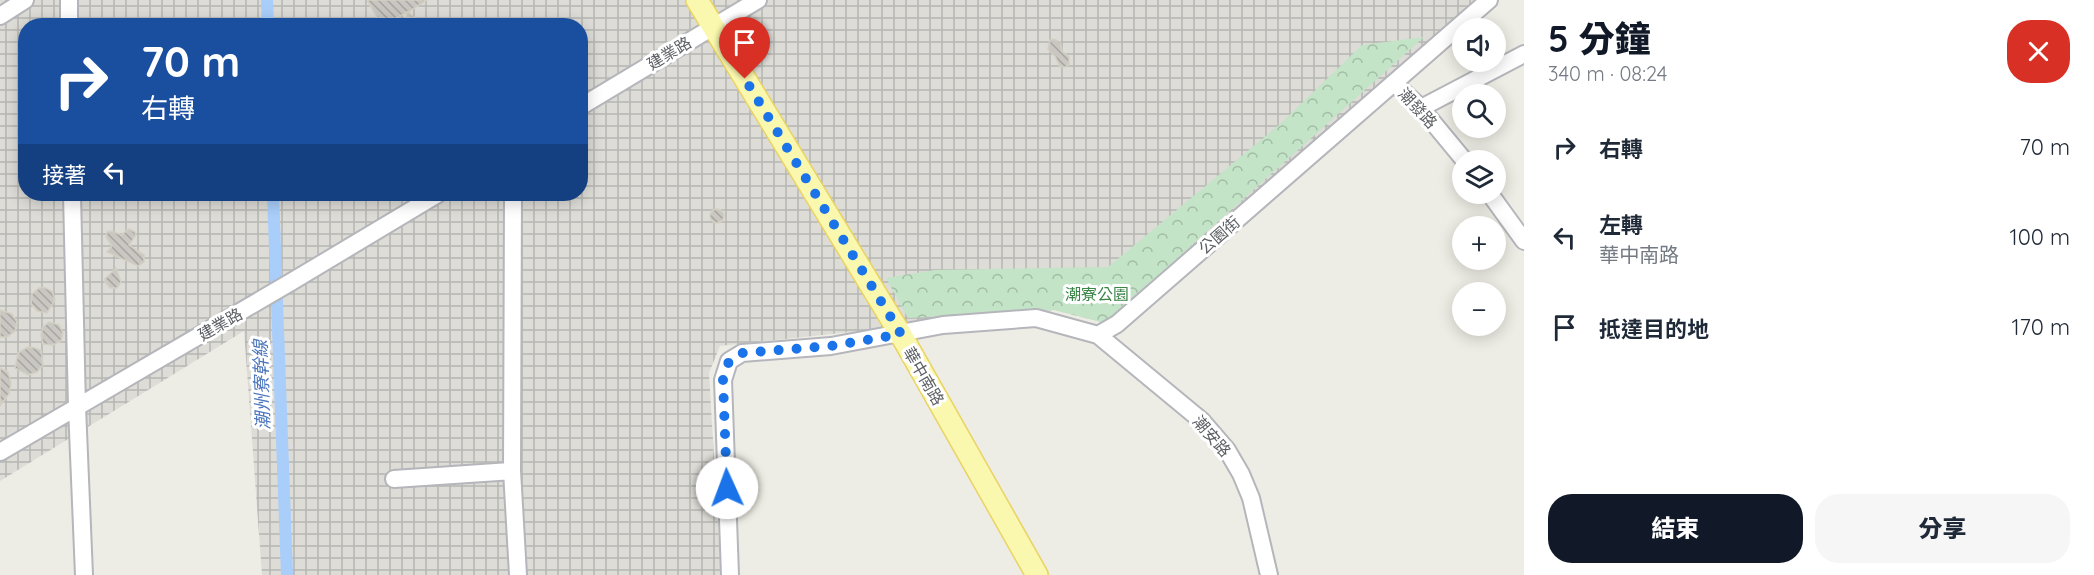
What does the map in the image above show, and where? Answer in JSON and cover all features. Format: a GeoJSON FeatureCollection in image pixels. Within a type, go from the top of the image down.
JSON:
{"type":"FeatureCollection","features":[{"type":"Feature","properties":{"kind":"main road","name":"華中南路"},"geometry":{"type":"LineString","coordinates":[[697,0],[901,334],[1037,575]]}},
{"type":"Feature","properties":{"kind":"street"},"geometry":{"type":"LineString","coordinates":[[0,16],[25,0]]}},
{"type":"Feature","properties":{"kind":"street"},"geometry":{"type":"LineString","coordinates":[[69,0],[69,18]]}},
{"type":"Feature","properties":{"kind":"street","name":"建業路"},"geometry":{"type":"LineString","coordinates":[[588,102],[758,0]]}},
{"type":"Feature","properties":{"kind":"street","name":"公園街"},"geometry":{"type":"LineString","coordinates":[[1098,335],[1117,324],[1490,0]]}},
{"type":"Feature","properties":{"kind":"street"},"geometry":{"type":"LineString","coordinates":[[1422,108],[1524,54]]}},
{"type":"Feature","properties":{"kind":"street","name":"潮發路"},"geometry":{"type":"LineString","coordinates":[[1394,83],[1422,108],[1456,150]]}},
{"type":"Feature","properties":{"kind":"street"},"geometry":{"type":"LineString","coordinates":[[72,201],[84,575]]}},
{"type":"Feature","properties":{"kind":"street","name":"建業路"},"geometry":{"type":"LineString","coordinates":[[0,452],[426,201]]}},
{"type":"Feature","properties":{"kind":"street"},"geometry":{"type":"LineString","coordinates":[[513,201],[512,471],[518,575]]}},
{"type":"Feature","properties":{"kind":"street"},"geometry":{"type":"LineString","coordinates":[[1497,204],[1524,241]]}},
{"type":"Feature","properties":{"kind":"street"},"geometry":{"type":"LineString","coordinates":[[730,575],[723,380],[729,361],[742,353],[831,346],[943,325],[1035,318],[1098,335]]}},
{"type":"Feature","properties":{"kind":"street","name":"潮安路"},"geometry":{"type":"LineString","coordinates":[[1098,335],[1202,421],[1227,450],[1242,474],[1251,498],[1269,575]]}},
{"type":"Feature","properties":{"kind":"street"},"geometry":{"type":"LineString","coordinates":[[394,479],[512,471]]}},
{"type":"Feature","properties":{"kind":"shaded area"},"geometry":{"type":"Polygon","coordinates":[[[0,0],[1490,0],[1469,18],[1452,18],[1452,32],[1105,323],[1054,310],[720,346],[709,373],[721,575],[262,575],[244,331],[0,481],[0,0]]]}},
{"type":"Feature","properties":{"kind":"green space","name":"潮寮公園"},"geometry":{"type":"Polygon","coordinates":[[[1424,37],[1105,323],[1054,310],[908,318],[886,278],[935,270],[1108,267],[1280,124],[1362,45],[1424,37]]]}},
{"type":"Feature","properties":{"kind":"building"},"geometry":{"type":"Polygon","coordinates":[[[367,0],[427,0],[408,12],[415,18],[406,18],[407,12],[396,18],[377,18],[367,0]]]}},
{"type":"Feature","properties":{"kind":"building"},"geometry":{"type":"Polygon","coordinates":[[[1050,40],[1060,42],[1062,51],[1069,57],[1069,64],[1066,67],[1060,67],[1055,56],[1048,49],[1050,40]]]}},
{"type":"Feature","properties":{"kind":"building"},"geometry":{"type":"Polygon","coordinates":[[[714,209],[720,209],[724,216],[720,223],[714,223],[710,219],[710,213],[714,209]]]}},
{"type":"Feature","properties":{"kind":"building"},"geometry":{"type":"Polygon","coordinates":[[[129,229],[136,235],[129,245],[144,255],[144,262],[138,266],[107,252],[112,246],[106,237],[107,232],[112,231],[121,235],[129,229]]]}},
{"type":"Feature","properties":{"kind":"building"},"geometry":{"type":"Polygon","coordinates":[[[116,268],[121,282],[117,288],[110,288],[105,279],[116,268]]]}},
{"type":"Feature","properties":{"kind":"building"},"geometry":{"type":"Polygon","coordinates":[[[43,287],[52,291],[55,300],[47,313],[37,311],[31,304],[32,294],[43,287]]]}},
{"type":"Feature","properties":{"kind":"building"},"geometry":{"type":"Polygon","coordinates":[[[0,310],[12,314],[17,322],[15,331],[7,337],[0,337],[0,310]]]}},
{"type":"Feature","properties":{"kind":"building"},"geometry":{"type":"Polygon","coordinates":[[[49,322],[59,325],[63,333],[61,341],[53,345],[43,344],[41,335],[43,327],[49,322]]]}},
{"type":"Feature","properties":{"kind":"building"},"geometry":{"type":"Polygon","coordinates":[[[31,347],[41,350],[43,365],[37,372],[28,375],[15,368],[18,353],[31,347]]]}},
{"type":"Feature","properties":{"kind":"building"},"geometry":{"type":"Polygon","coordinates":[[[0,368],[8,372],[11,383],[9,394],[0,406],[0,368]]]}},
{"type":"Feature","properties":{"kind":"waterway","name":"潮州寮幹線"},"geometry":{"type":"LineString","coordinates":[[267,0],[268,18]]}},
{"type":"Feature","properties":{"kind":"waterway","name":"潮州寮幹線"},"geometry":{"type":"LineString","coordinates":[[273,201],[287,575]]}},
{"type":"Feature","properties":{"kind":"route"},"geometry":{"type":"LineString","coordinates":[[727,488],[723,380],[729,361],[742,353],[831,346],[901,334],[745,79]]}}]}
